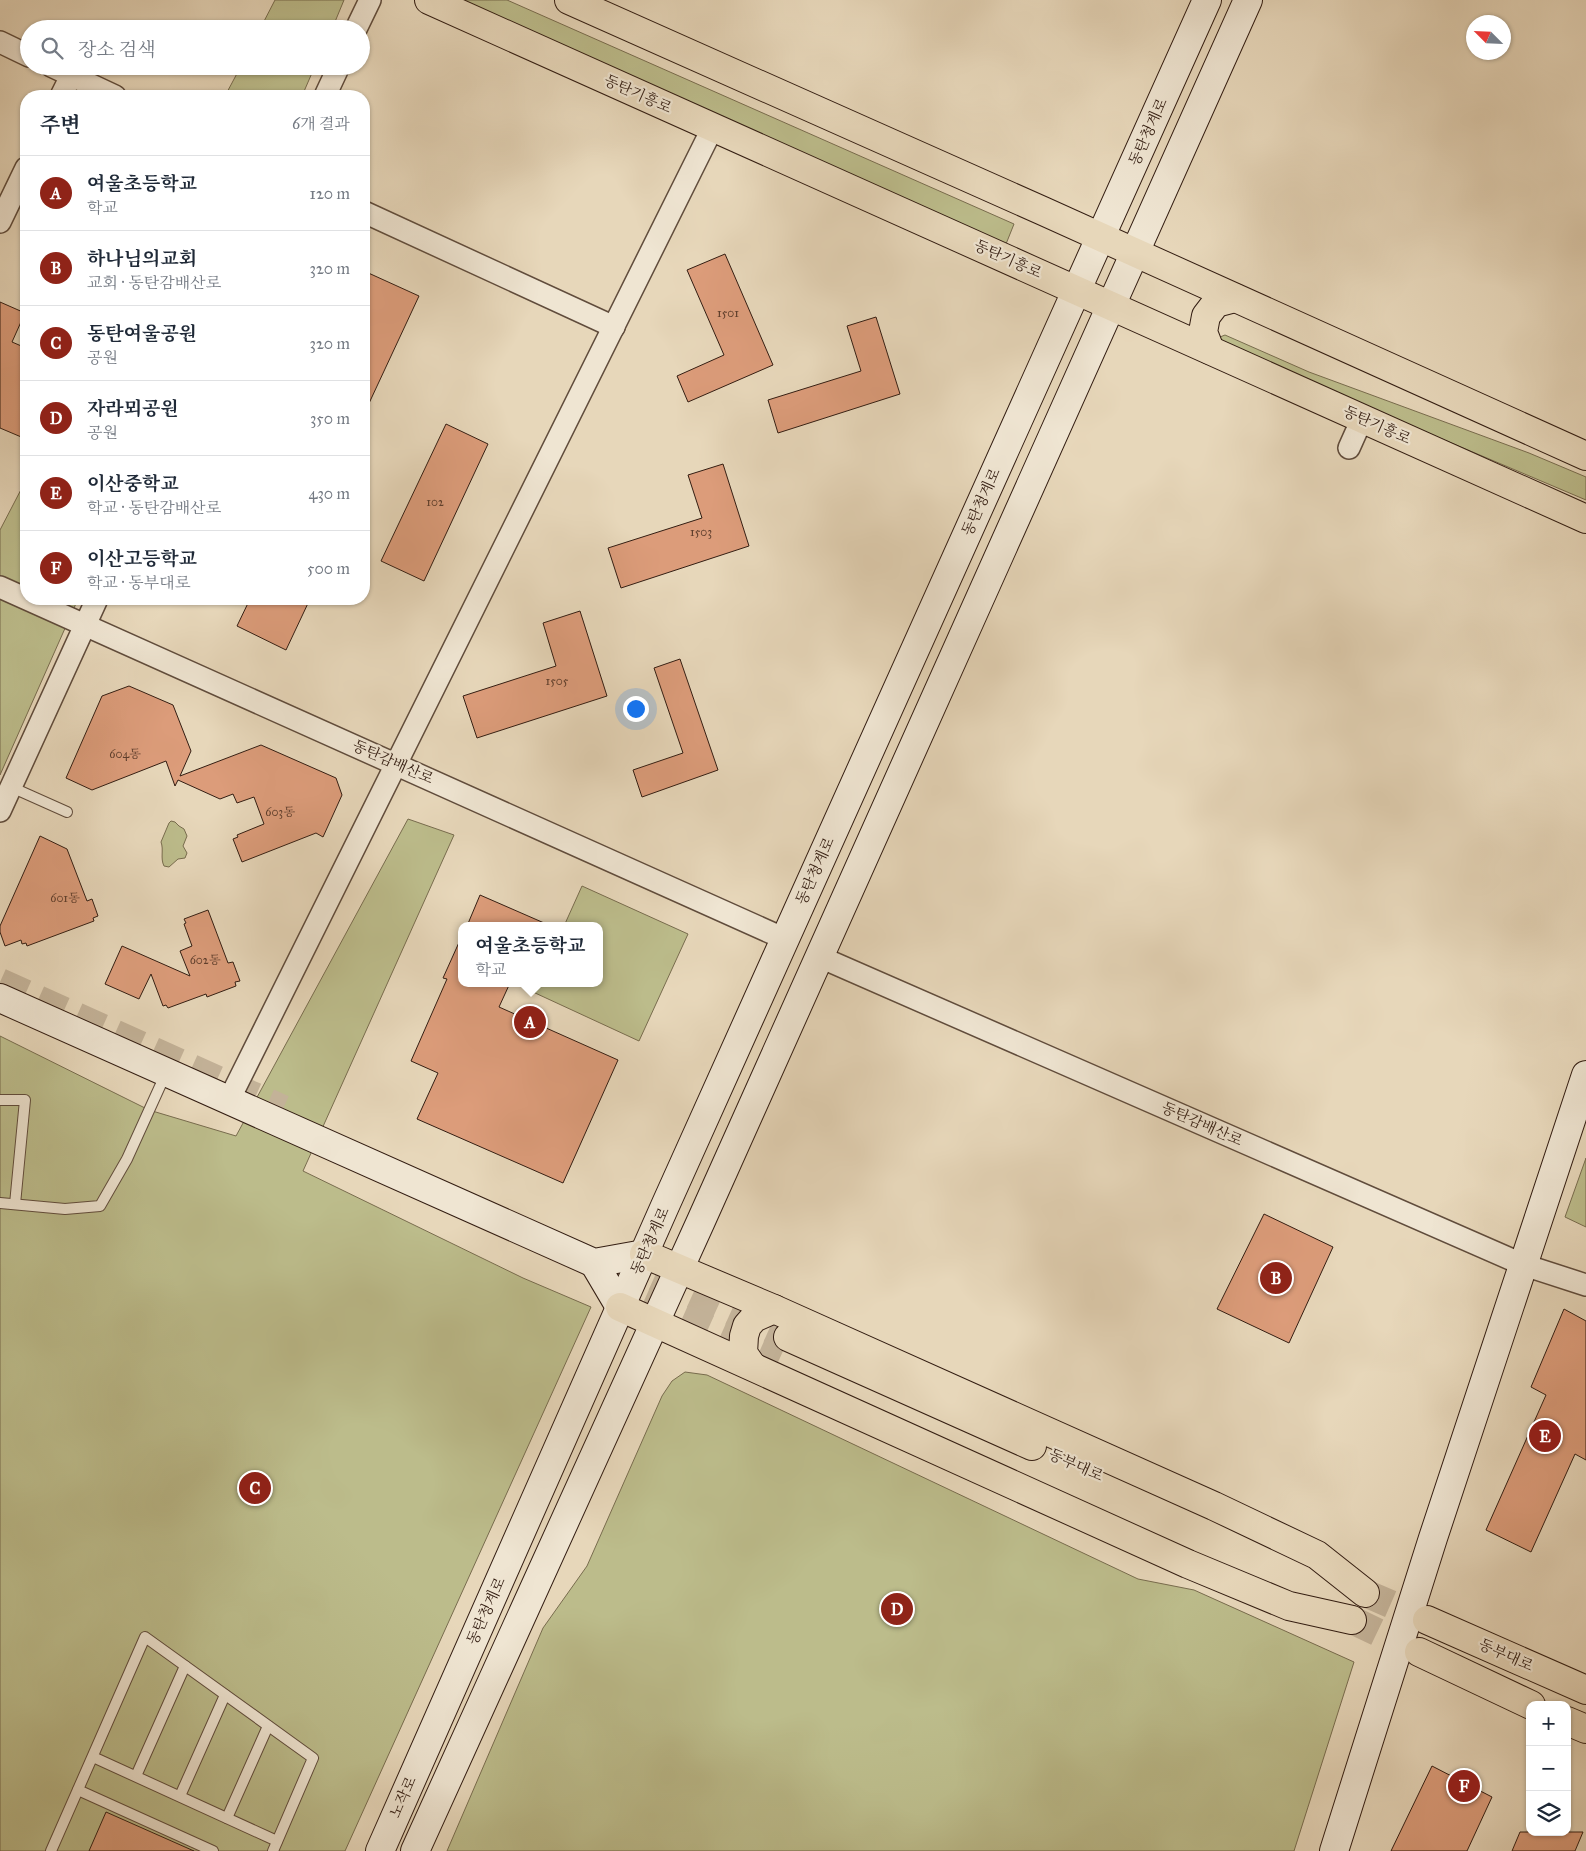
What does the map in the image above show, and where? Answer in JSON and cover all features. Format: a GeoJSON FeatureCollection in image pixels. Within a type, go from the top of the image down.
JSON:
{"type":"FeatureCollection","features":[{"type":"Feature","properties":{"kind":"main road","name":"동탄기흥로"},"geometry":{"type":"LineString","coordinates":[[429,0],[1586,519]]}},
{"type":"Feature","properties":{"kind":"main road"},"geometry":{"type":"LineString","coordinates":[[569,0],[1135,252],[1586,456]]}},
{"type":"Feature","properties":{"kind":"main road"},"geometry":{"type":"LineString","coordinates":[[1210,350],[1203,332],[1206,316],[1216,303],[1235,298]]}},
{"type":"Feature","properties":{"kind":"main road"},"geometry":{"type":"LineString","coordinates":[[644,1254],[774,1309]]}},
{"type":"Feature","properties":{"kind":"main road"},"geometry":{"type":"LineString","coordinates":[[620,1307],[752,1366]]}},
{"type":"Feature","properties":{"kind":"main road"},"geometry":{"type":"LineString","coordinates":[[752,1366],[743,1353],[744,1336],[747,1326],[754,1318],[774,1309]]}},
{"type":"Feature","properties":{"kind":"main road","name":"동부대로"},"geometry":{"type":"LineString","coordinates":[[752,1366],[1188,1564],[1289,1606],[1352,1620],[784,1349],[1365,1593],[1317,1555],[1205,1502],[774,1309]]}},
{"type":"Feature","properties":{"kind":"main road","name":"동부대로"},"geometry":{"type":"LineString","coordinates":[[1427,1620],[1586,1690]]}},
{"type":"Feature","properties":{"kind":"main road"},"geometry":{"type":"LineString","coordinates":[[1419,1652],[1526,1703]]}},
{"type":"Feature","properties":{"kind":"main road"},"geometry":{"type":"LineString","coordinates":[[1571,1723],[1586,1729]]}},
{"type":"Feature","properties":{"kind":"street"},"geometry":{"type":"LineString","coordinates":[[360,20],[370,0]]}},
{"type":"Feature","properties":{"kind":"street","name":"동탄청계로"},"geometry":{"type":"LineString","coordinates":[[427,1744],[620,1307],[1207,0]]}},
{"type":"Feature","properties":{"kind":"street"},"geometry":{"type":"LineString","coordinates":[[415,1851],[820,957],[1248,0]]}},
{"type":"Feature","properties":{"kind":"street"},"geometry":{"type":"LineString","coordinates":[[0,42],[20,52]]}},
{"type":"Feature","properties":{"kind":"street"},"geometry":{"type":"LineString","coordinates":[[328,90],[335,75]]}},
{"type":"Feature","properties":{"kind":"street"},"geometry":{"type":"LineString","coordinates":[[64,90],[71,76],[102,90]]}},
{"type":"Feature","properties":{"kind":"street"},"geometry":{"type":"LineString","coordinates":[[229,1100],[712,127]]}},
{"type":"Feature","properties":{"kind":"street"},"geometry":{"type":"LineString","coordinates":[[0,222],[20,180]]}},
{"type":"Feature","properties":{"kind":"street"},"geometry":{"type":"LineString","coordinates":[[370,215],[614,327]]}},
{"type":"Feature","properties":{"kind":"street"},"geometry":{"type":"LineString","coordinates":[[1349,448],[1362,419]]}},
{"type":"Feature","properties":{"kind":"street","name":"동탄감배산로"},"geometry":{"type":"LineString","coordinates":[[0,587],[20,596]]}},
{"type":"Feature","properties":{"kind":"street","name":"동탄감배산로"},"geometry":{"type":"LineString","coordinates":[[40,605],[785,939]]}},
{"type":"Feature","properties":{"kind":"street"},"geometry":{"type":"LineString","coordinates":[[0,811],[94,605]]}},
{"type":"Feature","properties":{"kind":"street","name":"동탄감배산로"},"geometry":{"type":"LineString","coordinates":[[820,957],[1524,1265],[1586,1285]]}},
{"type":"Feature","properties":{"kind":"street"},"geometry":{"type":"LineString","coordinates":[[0,998],[594,1263],[644,1254]]}},
{"type":"Feature","properties":{"kind":"street"},"geometry":{"type":"LineString","coordinates":[[1334,1851],[1433,1538],[1586,1075]]}},
{"type":"Feature","properties":{"kind":"street"},"geometry":{"type":"LineString","coordinates":[[594,1263],[620,1307]]}},
{"type":"Feature","properties":{"kind":"street","name":"노작로"},"geometry":{"type":"LineString","coordinates":[[380,1851],[427,1744]]}},
{"type":"Feature","properties":{"kind":"lane"},"geometry":{"type":"LineString","coordinates":[[11,787],[67,812]]}},
{"type":"Feature","properties":{"kind":"lane"},"geometry":{"type":"LineString","coordinates":[[0,1203],[64,1209],[100,1206],[127,1159],[167,1072]]}},
{"type":"Feature","properties":{"kind":"lane"},"geometry":{"type":"LineString","coordinates":[[0,1100],[25,1100],[15,1204]]}},
{"type":"Feature","properties":{"kind":"lane"},"geometry":{"type":"LineString","coordinates":[[51,1851],[145,1637],[313,1758],[273,1851]]}},
{"type":"Feature","properties":{"kind":"lane"},"geometry":{"type":"LineString","coordinates":[[136,1776],[185,1666]]}},
{"type":"Feature","properties":{"kind":"lane"},"geometry":{"type":"LineString","coordinates":[[180,1796],[225,1695]]}},
{"type":"Feature","properties":{"kind":"lane"},"geometry":{"type":"LineString","coordinates":[[227,1818],[268,1726]]}},
{"type":"Feature","properties":{"kind":"lane"},"geometry":{"type":"LineString","coordinates":[[93,1757],[277,1841]]}},
{"type":"Feature","properties":{"kind":"lane"},"geometry":{"type":"LineString","coordinates":[[78,1790],[213,1851]]}},
{"type":"Feature","properties":{"kind":"green space"},"geometry":{"type":"Polygon","coordinates":[[[275,0],[344,0],[336,20],[265,20],[275,0]]]}},
{"type":"Feature","properties":{"kind":"green space"},"geometry":{"type":"Polygon","coordinates":[[[454,0],[507,0],[1014,224],[1006,244],[454,0]]]}},
{"type":"Feature","properties":{"kind":"green space"},"geometry":{"type":"Polygon","coordinates":[[[236,75],[311,75],[305,90],[228,90],[236,75]]]}},
{"type":"Feature","properties":{"kind":"green space"},"geometry":{"type":"Polygon","coordinates":[[[1225,335],[1309,372],[1529,453],[1586,477],[1586,500],[1220,345],[1220,337],[1225,335]]]}},
{"type":"Feature","properties":{"kind":"green space"},"geometry":{"type":"Polygon","coordinates":[[[20,492],[20,605],[75,605],[0,775],[0,530],[20,492]]]}},
{"type":"Feature","properties":{"kind":"green space"},"geometry":{"type":"Polygon","coordinates":[[[408,819],[454,835],[303,1171],[523,1278],[591,1307],[345,1851],[0,1851],[0,1036],[149,1110],[236,1136],[408,819]]]}},
{"type":"Feature","properties":{"kind":"green space"},"geometry":{"type":"Polygon","coordinates":[[[171,821],[184,829],[187,836],[183,846],[187,853],[185,858],[178,859],[169,867],[164,866],[163,863],[161,842],[171,821]]]}},
{"type":"Feature","properties":{"kind":"green space"},"geometry":{"type":"Polygon","coordinates":[[[582,886],[688,934],[639,1041],[533,992],[535,987],[603,987],[603,922],[566,922],[582,886]]]}},
{"type":"Feature","properties":{"kind":"green space"},"geometry":{"type":"Polygon","coordinates":[[[1586,1158],[1586,1227],[1565,1217],[1586,1158]]]}},
{"type":"Feature","properties":{"kind":"green space"},"geometry":{"type":"Polygon","coordinates":[[[685,1372],[707,1375],[1138,1579],[1194,1590],[1354,1662],[1294,1851],[447,1851],[543,1628],[587,1566],[662,1396],[672,1381],[685,1372]]]}},
{"type":"Feature","properties":{"kind":"building"},"geometry":{"type":"Polygon","coordinates":[[[725,254],[773,365],[688,402],[677,376],[724,355],[687,270],[725,254]]]}},
{"type":"Feature","properties":{"kind":"building"},"geometry":{"type":"Polygon","coordinates":[[[370,274],[419,296],[370,401],[370,274]]]}},
{"type":"Feature","properties":{"kind":"building"},"geometry":{"type":"Polygon","coordinates":[[[0,302],[20,311],[20,324],[12,342],[20,345],[20,436],[0,428],[0,302]]]}},
{"type":"Feature","properties":{"kind":"building"},"geometry":{"type":"Polygon","coordinates":[[[876,317],[900,394],[778,433],[768,400],[861,371],[847,326],[876,317]]]}},
{"type":"Feature","properties":{"kind":"building"},"geometry":{"type":"Polygon","coordinates":[[[446,424],[488,444],[424,581],[381,561],[446,424]]]}},
{"type":"Feature","properties":{"kind":"building"},"geometry":{"type":"Polygon","coordinates":[[[723,464],[749,546],[621,588],[608,548],[702,518],[688,475],[723,464]]]}},
{"type":"Feature","properties":{"kind":"building"},"geometry":{"type":"Polygon","coordinates":[[[247,605],[307,605],[286,650],[237,626],[247,605]]]}},
{"type":"Feature","properties":{"kind":"building"},"geometry":{"type":"Polygon","coordinates":[[[580,611],[607,696],[477,738],[463,696],[556,666],[543,623],[580,611]]]}},
{"type":"Feature","properties":{"kind":"building"},"geometry":{"type":"Polygon","coordinates":[[[680,659],[718,770],[642,797],[633,770],[683,753],[654,668],[680,659]]]}},
{"type":"Feature","properties":{"kind":"building"},"geometry":{"type":"Polygon","coordinates":[[[129,686],[173,705],[191,751],[180,776],[261,745],[336,778],[342,795],[323,837],[316,833],[242,862],[233,839],[238,837],[237,835],[264,824],[254,797],[237,803],[233,794],[220,799],[178,780],[175,786],[166,761],[92,790],[66,778],[102,696],[129,686]]]}},
{"type":"Feature","properties":{"kind":"building"},"geometry":{"type":"Polygon","coordinates":[[[40,836],[67,849],[87,901],[92,899],[98,916],[93,918],[94,921],[27,946],[26,943],[22,944],[21,940],[5,946],[0,926],[40,836]]]}},
{"type":"Feature","properties":{"kind":"building"},"geometry":{"type":"Polygon","coordinates":[[[480,895],[542,922],[469,922],[480,895]]]}},
{"type":"Feature","properties":{"kind":"building"},"geometry":{"type":"Polygon","coordinates":[[[208,910],[228,963],[233,962],[240,981],[235,982],[236,986],[207,997],[206,994],[168,1008],[166,1005],[163,1006],[151,974],[139,999],[105,984],[122,946],[190,976],[180,951],[192,946],[184,919],[208,910]]]}},
{"type":"Feature","properties":{"kind":"building"},"geometry":{"type":"Polygon","coordinates":[[[458,945],[458,987],[508,987],[499,1007],[618,1060],[563,1183],[417,1119],[438,1073],[411,1061],[447,979],[443,978],[458,945]]]}},
{"type":"Feature","properties":{"kind":"building"},"geometry":{"type":"Polygon","coordinates":[[[1264,1214],[1333,1247],[1289,1343],[1217,1309],[1264,1214]]]}},
{"type":"Feature","properties":{"kind":"building"},"geometry":{"type":"Polygon","coordinates":[[[1564,1309],[1586,1321],[1586,1460],[1575,1454],[1531,1552],[1486,1530],[1546,1395],[1531,1387],[1564,1309]]]}},
{"type":"Feature","properties":{"kind":"building"},"geometry":{"type":"Polygon","coordinates":[[[1432,1766],[1492,1797],[1467,1851],[1391,1851],[1432,1766]]]}},
{"type":"Feature","properties":{"kind":"building"},"geometry":{"type":"Polygon","coordinates":[[[106,1812],[194,1851],[89,1851],[106,1812]]]}},
{"type":"Feature","properties":{"kind":"building"},"geometry":{"type":"Polygon","coordinates":[[[1520,1832],[1526,1832],[1526,1836],[1571,1836],[1571,1832],[1583,1832],[1575,1851],[1512,1851],[1520,1832]]]}},
{"type":"Feature","properties":{"kind":"tunnel"},"geometry":{"type":"LineString","coordinates":[[0,982],[283,1109]]}},
{"type":"Feature","properties":{"kind":"tunnel"},"geometry":{"type":"LineString","coordinates":[[616,1260],[788,1337]]}},
{"type":"Feature","properties":{"kind":"tunnel"},"geometry":{"type":"LineString","coordinates":[[606,1283],[779,1360]]}},
{"type":"Feature","properties":{"kind":"tunnel"},"geometry":{"type":"LineString","coordinates":[[1365,1593],[1427,1620]]}},
{"type":"Feature","properties":{"kind":"tunnel"},"geometry":{"type":"LineString","coordinates":[[1352,1620],[1419,1652]]}},
{"type":"Feature","properties":{"kind":"place","name":"여울초등학교"},"geometry":{"type":"Point","coordinates":[530,1022]}},
{"type":"Feature","properties":{"kind":"place","name":"하나님의교회"},"geometry":{"type":"Point","coordinates":[1276,1278]}},
{"type":"Feature","properties":{"kind":"place","name":"이산중학교"},"geometry":{"type":"Point","coordinates":[1545,1436]}},
{"type":"Feature","properties":{"kind":"place","name":"동탄여울공원"},"geometry":{"type":"Point","coordinates":[255,1488]}},
{"type":"Feature","properties":{"kind":"place","name":"자라뫼공원"},"geometry":{"type":"Point","coordinates":[897,1609]}},
{"type":"Feature","properties":{"kind":"place","name":"이산고등학교"},"geometry":{"type":"Point","coordinates":[1464,1786]}}]}
